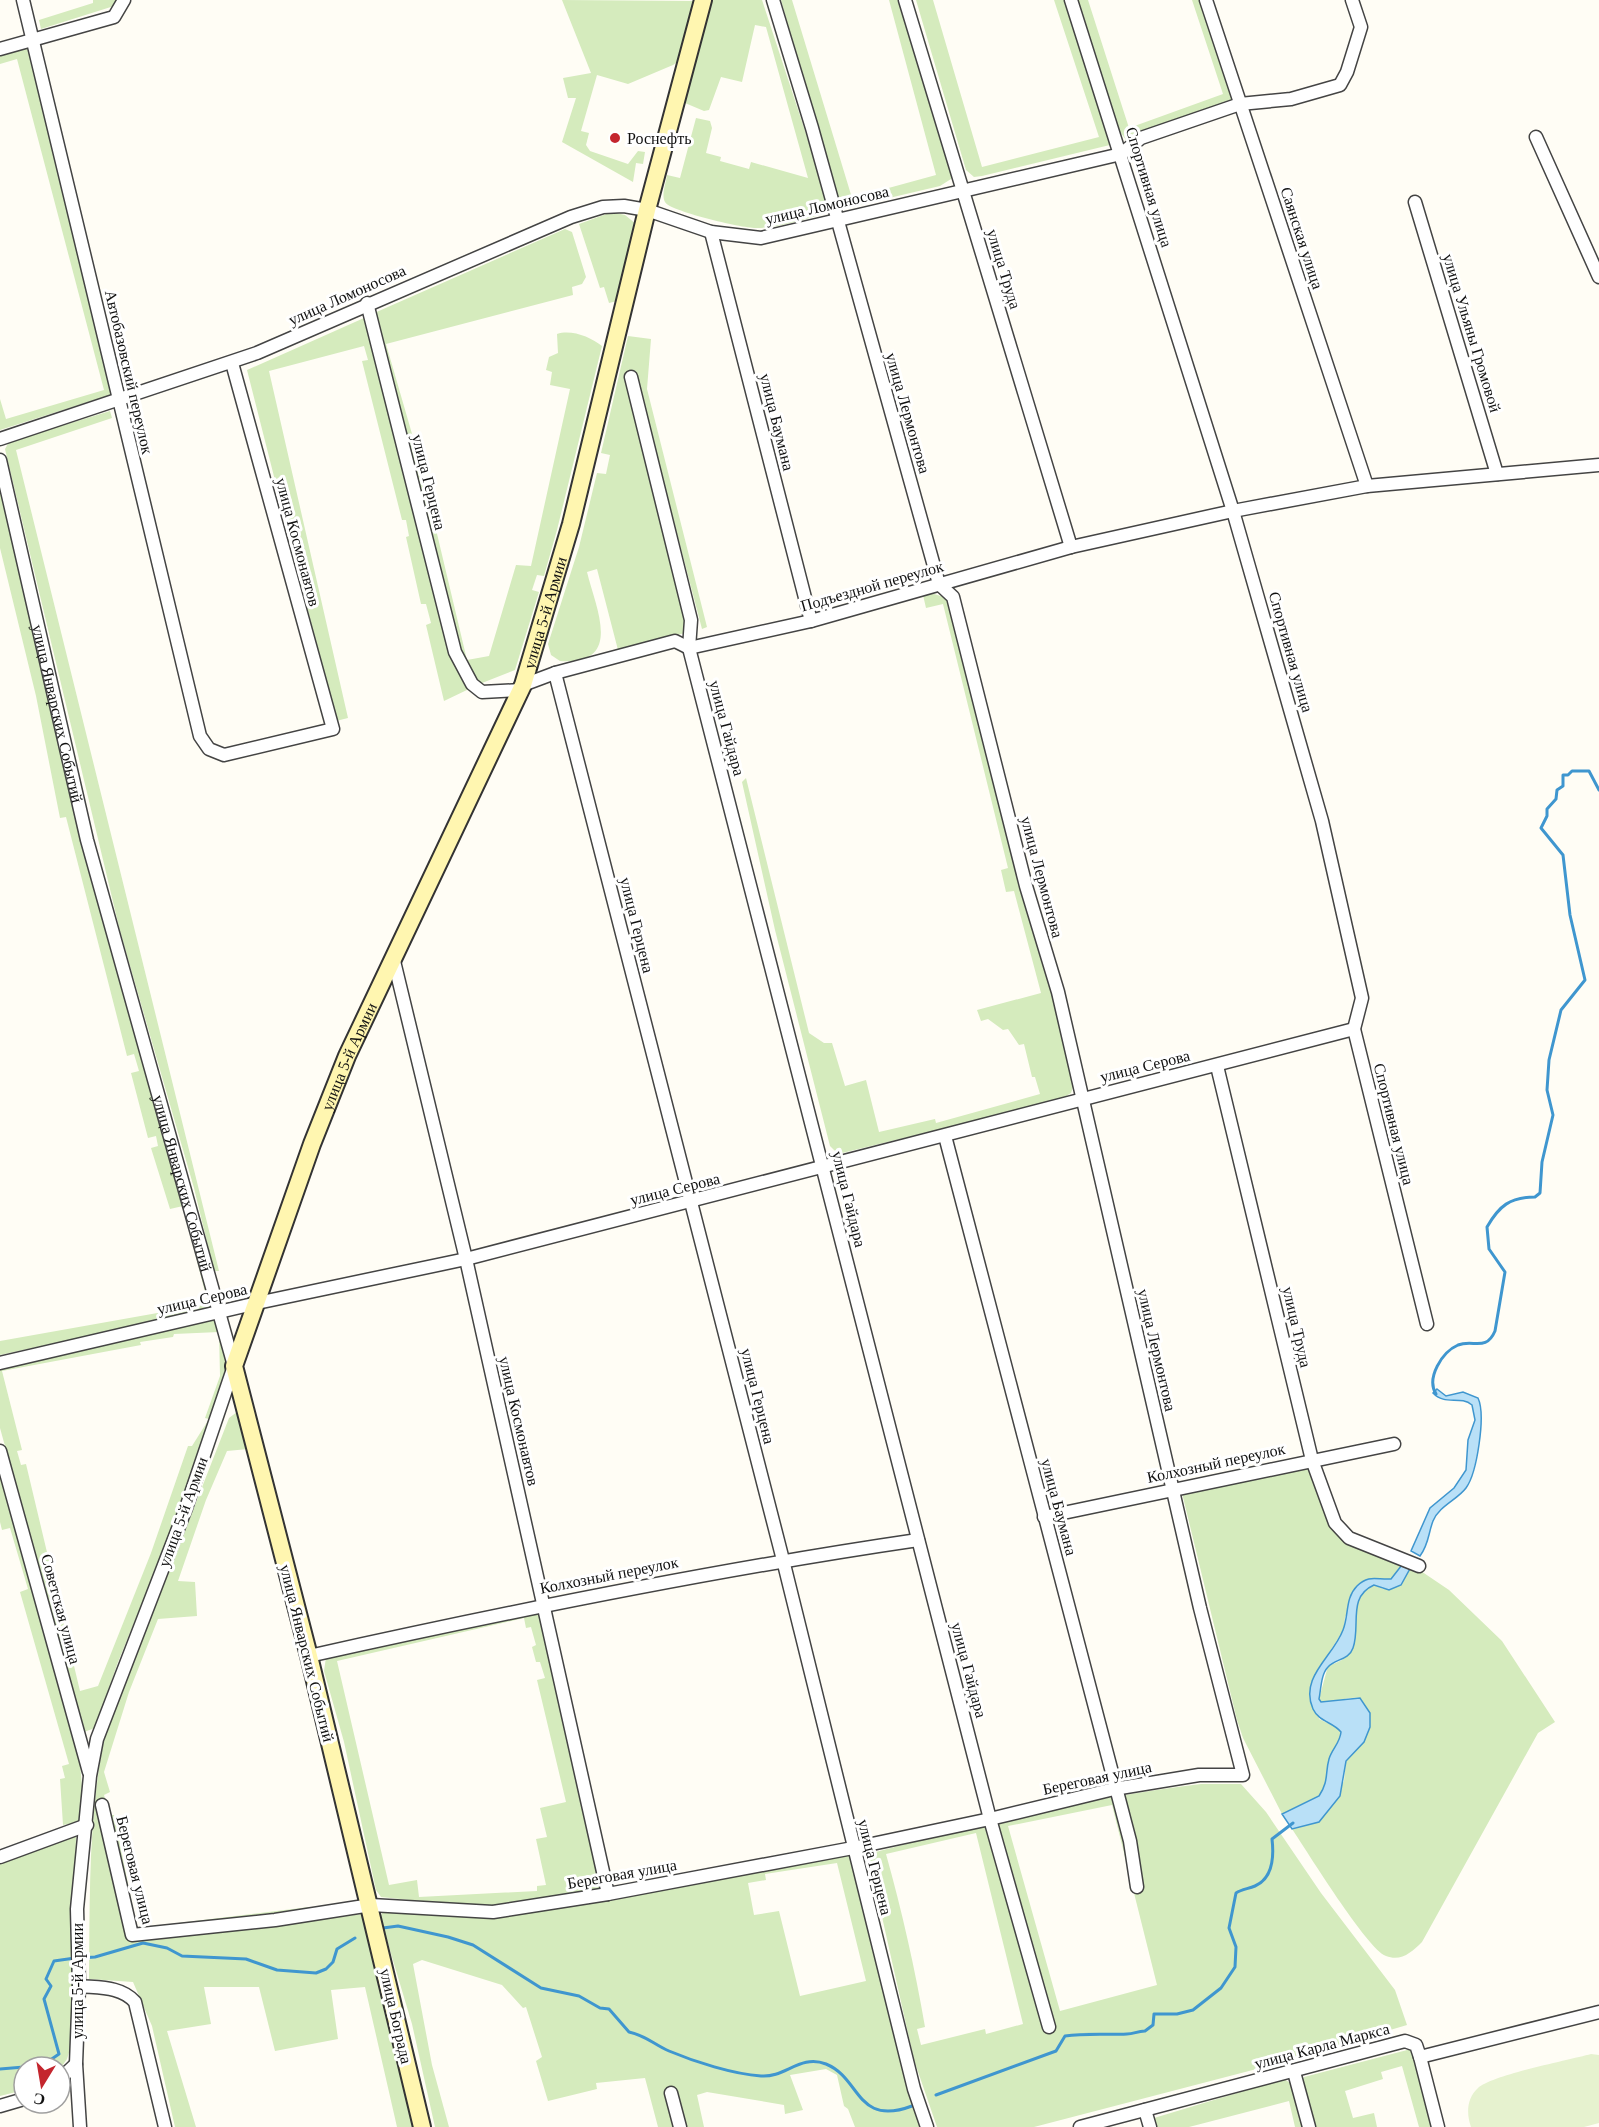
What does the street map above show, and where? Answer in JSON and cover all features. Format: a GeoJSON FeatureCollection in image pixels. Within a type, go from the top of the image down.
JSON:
{"type":"FeatureCollection","features":[{"type":"Feature","properties":{"kind":"street","name":"Автобазовский переулок"},"geometry":{"type":"LineString","coordinates":[[23,0],[200,736],[209,749]]}},
{"type":"Feature","properties":{"kind":"street"},"geometry":{"type":"LineString","coordinates":[[0,49],[114,17],[124,0]]}},
{"type":"Feature","properties":{"kind":"street","name":"улица 5-й Армии"},"geometry":{"type":"LineString","coordinates":[[80,2127],[76,2064],[79,1986],[77,1909],[90,1776],[97,1739],[186,1508],[312,1144],[346,1056],[522,688],[571,524],[647,210],[703,0]]}},
{"type":"Feature","properties":{"kind":"street","name":"улица Лермонтова"},"geometry":{"type":"LineString","coordinates":[[773,0],[837,218],[939,584],[953,597],[1026,886],[1058,992],[1172,1489],[1243,1775]]}},
{"type":"Feature","properties":{"kind":"street","name":"улица Труда"},"geometry":{"type":"LineString","coordinates":[[905,0],[1071,547]]}},
{"type":"Feature","properties":{"kind":"street","name":"Спортивная улица"},"geometry":{"type":"LineString","coordinates":[[1071,0],[1233,510],[1322,821],[1362,998],[1354,1029],[1427,1324]]}},
{"type":"Feature","properties":{"kind":"street","name":"Саянская улица"},"geometry":{"type":"LineString","coordinates":[[1206,0],[1367,486]]}},
{"type":"Feature","properties":{"kind":"street","name":"улица Ломоносова"},"geometry":{"type":"LineString","coordinates":[[0,439],[232,363],[571,217],[603,207],[624,206],[647,210],[711,232],[761,238],[837,218],[1121,154],[1141,138],[1240,104],[1291,99],[1340,85],[1347,72],[1361,27],[1352,0]]}},
{"type":"Feature","properties":{"kind":"street"},"geometry":{"type":"LineString","coordinates":[[1536,137],[1599,277]]}},
{"type":"Feature","properties":{"kind":"street","name":"улица Ульяны Громовой"},"geometry":{"type":"LineString","coordinates":[[1415,202],[1497,474]]}},
{"type":"Feature","properties":{"kind":"street","name":"улица Баумана"},"geometry":{"type":"LineString","coordinates":[[711,232],[811,621]]}},
{"type":"Feature","properties":{"kind":"street","name":"улица Герцена"},"geometry":{"type":"LineString","coordinates":[[367,303],[455,652],[472,684],[482,692],[522,688]]}},
{"type":"Feature","properties":{"kind":"street","name":"улица Космонавтов"},"geometry":{"type":"LineString","coordinates":[[209,749],[224,755],[333,729],[232,363]]}},
{"type":"Feature","properties":{"kind":"street","name":"улица Гайдара"},"geometry":{"type":"LineString","coordinates":[[631,377],[691,620],[689,648],[990,1819],[1049,2027]]}},
{"type":"Feature","properties":{"kind":"street","name":"улица Январских Событий"},"geometry":{"type":"LineString","coordinates":[[0,459],[87,840],[220,1313],[309,1656],[349,1829],[370,1905]]}},
{"type":"Feature","properties":{"kind":"street","name":"Подъездной переулок"},"geometry":{"type":"LineString","coordinates":[[522,688],[555,673],[675,641],[689,648],[811,621],[1071,547],[1233,510],[1367,486],[1599,465]]}},
{"type":"Feature","properties":{"kind":"street","name":"улица Герцена"},"geometry":{"type":"LineString","coordinates":[[555,673],[783,1560],[914,2089],[927,2127]]}},
{"type":"Feature","properties":{"kind":"street","name":"улица Космонавтов"},"geometry":{"type":"LineString","coordinates":[[393,956],[466,1260],[608,1894]]}},
{"type":"Feature","properties":{"kind":"street","name":"улица Серова"},"geometry":{"type":"LineString","coordinates":[[0,1363],[256,1303],[466,1260],[1354,1029]]}},
{"type":"Feature","properties":{"kind":"street","name":"улица Труда"},"geometry":{"type":"LineString","coordinates":[[1217,1066],[1312,1460],[1335,1522],[1349,1538],[1397,1555],[1419,1566]]}},
{"type":"Feature","properties":{"kind":"street","name":"улица Баумана"},"geometry":{"type":"LineString","coordinates":[[945,1136],[1114,1789],[1130,1841],[1137,1887]]}},
{"type":"Feature","properties":{"kind":"street","name":"Колхозный переулок"},"geometry":{"type":"LineString","coordinates":[[1044,1517],[1394,1444]]}},
{"type":"Feature","properties":{"kind":"street","name":"Советская улица"},"geometry":{"type":"LineString","coordinates":[[0,1451],[90,1776]]}},
{"type":"Feature","properties":{"kind":"street","name":"Колхозный переулок"},"geometry":{"type":"LineString","coordinates":[[309,1656],[543,1604],[783,1560],[918,1540]]}},
{"type":"Feature","properties":{"kind":"street","name":"Береговая улица"},"geometry":{"type":"LineString","coordinates":[[102,1805],[132,1935],[275,1920],[370,1905],[493,1912],[608,1894],[854,1848],[990,1819],[1114,1789],[1199,1775],[1243,1775]]}},
{"type":"Feature","properties":{"kind":"street"},"geometry":{"type":"LineString","coordinates":[[0,1857],[87,1825]]}},
{"type":"Feature","properties":{"kind":"street","name":"улица Бограда"},"geometry":{"type":"LineString","coordinates":[[370,1905],[422,2127]]}},
{"type":"Feature","properties":{"kind":"street"},"geometry":{"type":"LineString","coordinates":[[79,1986],[119,1990],[128,1994],[135,2002],[165,2127]]}},
{"type":"Feature","properties":{"kind":"street"},"geometry":{"type":"LineString","coordinates":[[1438,2127],[1420,2057],[1599,2012]]}},
{"type":"Feature","properties":{"kind":"street","name":"улица Карла Маркса"},"geometry":{"type":"LineString","coordinates":[[1080,2127],[1404,2041],[1411,2041],[1416,2045],[1420,2057]]}},
{"type":"Feature","properties":{"kind":"street"},"geometry":{"type":"LineString","coordinates":[[72,2068],[76,2064]]}},
{"type":"Feature","properties":{"kind":"street"},"geometry":{"type":"LineString","coordinates":[[1294,2072],[1309,2127]]}},
{"type":"Feature","properties":{"kind":"street"},"geometry":{"type":"LineString","coordinates":[[671,2093],[680,2127]]}},
{"type":"Feature","properties":{"kind":"street"},"geometry":{"type":"LineString","coordinates":[[1145,2110],[1150,2127]]}},
{"type":"Feature","properties":{"kind":"green space"},"geometry":{"type":"Polygon","coordinates":[[[93,0],[117,0],[114,6],[41,29],[39,20],[93,3],[93,0]]]}},
{"type":"Feature","properties":{"kind":"green space"},"geometry":{"type":"Polygon","coordinates":[[[562,0],[696,1],[680,60],[628,84],[597,75],[581,131],[589,133],[586,145],[590,151],[628,164],[638,151],[645,152],[643,164],[636,163],[633,182],[562,142],[576,98],[568,98],[563,78],[591,73],[562,0]]]}},
{"type":"Feature","properties":{"kind":"green space"},"geometry":{"type":"Polygon","coordinates":[[[712,0],[762,0],[830,207],[825,214],[774,227],[750,228],[679,210],[665,202],[667,175],[680,178],[696,118],[710,121],[712,128],[706,153],[721,157],[720,161],[749,169],[751,162],[808,178],[766,27],[755,25],[742,82],[721,77],[709,110],[704,111],[685,103],[684,98],[712,0]]]}},
{"type":"Feature","properties":{"kind":"green space"},"geometry":{"type":"Polygon","coordinates":[[[781,0],[792,0],[852,198],[936,175],[889,0],[908,0],[954,172],[951,179],[940,186],[855,206],[842,203],[837,198],[781,0]]]}},
{"type":"Feature","properties":{"kind":"green space"},"geometry":{"type":"Polygon","coordinates":[[[916,0],[933,0],[982,167],[1099,137],[1054,0],[1068,0],[1114,144],[974,177],[966,170],[916,0]]]}},
{"type":"Feature","properties":{"kind":"green space"},"geometry":{"type":"Polygon","coordinates":[[[1077,0],[1088,0],[1129,128],[1223,94],[1192,0],[1205,0],[1238,99],[1126,140],[1118,129],[1077,0]]]}},
{"type":"Feature","properties":{"kind":"green space"},"geometry":{"type":"Polygon","coordinates":[[[29,45],[113,394],[0,430],[0,399],[6,419],[104,390],[17,59],[0,64],[0,54],[29,45]]]}},
{"type":"Feature","properties":{"kind":"green space"},"geometry":{"type":"Polygon","coordinates":[[[612,212],[625,215],[636,224],[621,300],[609,303],[604,287],[600,288],[579,224],[612,212]]]}},
{"type":"Feature","properties":{"kind":"green space"},"geometry":{"type":"Polygon","coordinates":[[[565,229],[572,232],[586,277],[582,284],[572,287],[573,295],[386,344],[419,458],[467,660],[489,656],[516,565],[531,566],[570,389],[550,385],[552,372],[546,370],[549,357],[558,353],[557,334],[568,332],[581,335],[602,346],[544,576],[537,575],[532,590],[539,592],[515,670],[482,683],[477,681],[460,659],[372,314],[565,229]]]}},
{"type":"Feature","properties":{"kind":"green space"},"geometry":{"type":"Polygon","coordinates":[[[364,318],[431,582],[453,658],[469,689],[444,701],[426,625],[431,623],[426,604],[421,604],[406,537],[409,536],[406,520],[402,520],[362,361],[368,360],[364,346],[269,371],[348,718],[336,721],[247,370],[364,318]]]}},
{"type":"Feature","properties":{"kind":"green space"},"geometry":{"type":"Polygon","coordinates":[[[628,336],[651,339],[647,389],[707,627],[702,629],[660,468],[648,471],[689,632],[618,650],[597,569],[587,572],[599,617],[601,632],[599,644],[592,654],[580,660],[560,661],[551,655],[548,644],[579,547],[597,473],[606,474],[610,455],[601,453],[628,336]]]}},
{"type":"Feature","properties":{"kind":"green space"},"geometry":{"type":"Polygon","coordinates":[[[110,411],[112,418],[16,450],[219,1271],[214,1271],[194,1188],[120,931],[5,449],[9,442],[110,411]]]}},
{"type":"Feature","properties":{"kind":"green space"},"geometry":{"type":"Polygon","coordinates":[[[0,481],[212,1309],[0,1355],[0,1341],[208,1304],[183,1206],[170,1209],[151,1148],[158,1146],[156,1136],[148,1138],[131,1073],[139,1071],[134,1054],[127,1056],[66,817],[60,818],[36,696],[0,548],[0,481]]]}},
{"type":"Feature","properties":{"kind":"green space"},"geometry":{"type":"Polygon","coordinates":[[[931,593],[947,598],[952,606],[1067,1044],[1074,1084],[1071,1093],[1060,1100],[838,1154],[830,1146],[775,930],[742,782],[746,778],[809,1033],[824,1043],[832,1043],[845,1086],[866,1080],[879,1132],[935,1119],[936,1123],[1040,1094],[1035,1077],[1032,1077],[1024,1044],[1019,1045],[1008,1029],[1003,1030],[988,1019],[981,1021],[977,1010],[1041,993],[1014,891],[1006,892],[1001,870],[1008,868],[943,604],[926,608],[923,595],[931,593]]]}},
{"type":"Feature","properties":{"kind":"green space"},"geometry":{"type":"Polygon","coordinates":[[[215,1320],[223,1322],[228,1372],[167,1542],[118,1662],[95,1728],[84,1732],[0,1428],[0,1364],[215,1320]],[[219,1332],[174,1334],[173,1337],[140,1342],[141,1345],[2,1371],[22,1450],[17,1451],[21,1465],[26,1464],[80,1691],[98,1686],[151,1553],[188,1446],[192,1446],[209,1419],[205,1418],[220,1376],[219,1332]]]}},
{"type":"Feature","properties":{"kind":"green space"},"geometry":{"type":"Polygon","coordinates":[[[237,1412],[248,1449],[227,1451],[206,1500],[178,1581],[195,1582],[197,1616],[158,1619],[129,1692],[104,1772],[110,1792],[104,1795],[110,1815],[114,1815],[137,1928],[309,1907],[311,1921],[362,1914],[416,2127],[397,2127],[365,1987],[331,1990],[338,2039],[275,2051],[259,1987],[204,1987],[211,2024],[167,2031],[196,2127],[175,2127],[152,2026],[133,1982],[89,1979],[93,1826],[99,1766],[105,1736],[229,1418],[237,1412]]]}},
{"type":"Feature","properties":{"kind":"green space"},"geometry":{"type":"Polygon","coordinates":[[[1304,1467],[1313,1472],[1336,1532],[1405,1561],[1391,1579],[1367,1579],[1345,1617],[1344,1629],[1313,1678],[1319,1719],[1341,1732],[1329,1759],[1326,1781],[1319,1796],[1282,1814],[1243,1738],[1237,1720],[1182,1493],[1304,1467]]]}},
{"type":"Feature","properties":{"kind":"green space"},"geometry":{"type":"Polygon","coordinates":[[[0,1468],[80,1764],[82,1786],[79,1822],[63,1825],[60,1779],[65,1778],[62,1766],[69,1764],[20,1592],[28,1589],[10,1528],[2,1530],[0,1522],[0,1468]]]}},
{"type":"Feature","properties":{"kind":"green space"},"geometry":{"type":"Polygon","coordinates":[[[1412,1565],[1449,1590],[1502,1641],[1555,1722],[1538,1733],[1422,1942],[1406,1955],[1391,1958],[1377,1949],[1365,1936],[1292,1829],[1319,1822],[1344,1781],[1346,1761],[1363,1742],[1360,1698],[1326,1702],[1321,1702],[1319,1699],[1328,1666],[1345,1658],[1351,1649],[1356,1608],[1365,1591],[1374,1585],[1383,1589],[1401,1585],[1412,1565]]]}},
{"type":"Feature","properties":{"kind":"green space"},"geometry":{"type":"Polygon","coordinates":[[[539,1607],[603,1889],[505,1905],[477,1907],[381,1897],[376,1890],[344,1742],[324,1671],[326,1657],[539,1607]],[[524,1618],[337,1661],[389,1885],[417,1880],[419,1897],[537,1891],[537,1886],[546,1885],[536,1839],[547,1837],[540,1808],[566,1802],[537,1680],[545,1678],[540,1662],[536,1662],[532,1647],[536,1645],[531,1627],[526,1628],[524,1618]]]}},
{"type":"Feature","properties":{"kind":"green space"},"geometry":{"type":"Polygon","coordinates":[[[1201,1784],[1241,1784],[1266,1812],[1321,1893],[1395,1990],[1407,2025],[1272,2065],[1034,2127],[937,2127],[914,2060],[868,1854],[1033,1813],[1201,1784]],[[1112,1805],[1008,1826],[1060,2011],[1157,1985],[1112,1805]],[[976,1833],[886,1854],[903,1918],[921,2005],[925,2027],[917,2029],[921,2045],[985,2029],[986,2034],[1023,2024],[976,1833]]]}},
{"type":"Feature","properties":{"kind":"green space"},"geometry":{"type":"Polygon","coordinates":[[[76,1836],[73,2040],[68,2055],[12,2055],[12,2093],[0,2096],[0,1861],[58,1838],[76,1836]]]}},
{"type":"Feature","properties":{"kind":"green space"},"geometry":{"type":"Polygon","coordinates":[[[850,1850],[923,2127],[855,2127],[848,2109],[844,2106],[837,2075],[826,2069],[790,2075],[803,2110],[785,2114],[784,2105],[707,2092],[697,2095],[704,2127],[658,2127],[645,2078],[596,2083],[597,2089],[548,2101],[536,2061],[542,2057],[526,2007],[523,2008],[502,1985],[422,1960],[413,1964],[432,2065],[449,2127],[435,2127],[412,2024],[380,1917],[383,1912],[396,1910],[444,1914],[850,1850]],[[837,1863],[765,1874],[766,1880],[748,1883],[754,1915],[779,1911],[800,1996],[866,1981],[837,1863]]]}},
{"type":"Feature","properties":{"kind":"green space"},"geometry":{"type":"Polygon","coordinates":[[[1411,2049],[1433,2127],[1419,2127],[1402,2066],[1381,2072],[1383,2079],[1345,2091],[1353,2118],[1374,2113],[1377,2127],[1314,2127],[1302,2081],[1304,2077],[1411,2049]]]}},
{"type":"Feature","properties":{"kind":"green space"},"geometry":{"type":"Polygon","coordinates":[[[1591,2054],[1599,2055],[1599,2123],[1584,2127],[1471,2127],[1468,2116],[1470,2101],[1474,2092],[1486,2083],[1514,2073],[1591,2054]]]}},
{"type":"Feature","properties":{"kind":"green space"},"geometry":{"type":"Polygon","coordinates":[[[1284,2079],[1292,2084],[1305,2127],[1295,2127],[1289,2101],[1189,2127],[1156,2127],[1154,2118],[1284,2079]]]}},
{"type":"Feature","properties":{"kind":"water"},"geometry":{"type":"Polygon","coordinates":[[[1437,1389],[1446,1396],[1463,1392],[1478,1398],[1481,1430],[1470,1481],[1466,1488],[1436,1516],[1420,1556],[1411,1551],[1430,1508],[1454,1488],[1466,1470],[1468,1440],[1475,1420],[1472,1405],[1463,1401],[1442,1399],[1433,1393],[1437,1389]]]}},
{"type":"Feature","properties":{"kind":"water"},"geometry":{"type":"Polygon","coordinates":[[[1405,1561],[1412,1565],[1401,1585],[1389,1590],[1374,1585],[1360,1597],[1353,1648],[1348,1655],[1328,1667],[1322,1682],[1319,1699],[1321,1702],[1360,1698],[1370,1713],[1370,1727],[1364,1742],[1346,1761],[1340,1796],[1319,1822],[1292,1829],[1282,1814],[1319,1796],[1326,1781],[1329,1759],[1341,1732],[1319,1717],[1313,1709],[1310,1687],[1314,1677],[1343,1630],[1353,1591],[1365,1580],[1391,1579],[1405,1561]]]}},
{"type":"Feature","properties":{"kind":"waterway"},"geometry":{"type":"LineString","coordinates":[[1436,1394],[1433,1388],[1434,1373],[1446,1353],[1458,1345],[1488,1341],[1495,1331],[1505,1272],[1489,1249],[1487,1227],[1496,1213],[1506,1204],[1526,1197],[1535,1197],[1540,1193],[1542,1162],[1553,1115],[1547,1090],[1549,1060],[1561,1010],[1585,980],[1570,915],[1563,855],[1541,828],[1547,816],[1547,809],[1556,799],[1557,790],[1563,786],[1563,775],[1568,775],[1572,771],[1589,771],[1599,790]]}},
{"type":"Feature","properties":{"kind":"waterway"},"geometry":{"type":"LineString","coordinates":[[936,2095],[1056,2051],[1065,2036],[1129,2034],[1145,2031],[1153,2025],[1154,2014],[1177,2014],[1193,2010],[1221,1988],[1235,1967],[1236,1947],[1229,1928],[1236,1893],[1255,1886],[1266,1878],[1271,1866],[1272,1839],[1293,1823]]}},
{"type":"Feature","properties":{"kind":"waterway"},"geometry":{"type":"LineString","coordinates":[[383,1928],[398,1926],[473,1945],[541,1988],[579,1996],[600,2008],[609,2009],[629,2032],[690,2059],[726,2070],[761,2076],[770,2076],[800,2064],[817,2062],[826,2064],[837,2071],[869,2106],[894,2111],[912,2106]]}},
{"type":"Feature","properties":{"kind":"waterway"},"geometry":{"type":"LineString","coordinates":[[81,1958],[95,1957],[143,1943],[167,1948],[182,1956],[246,1959],[277,1970],[316,1973],[326,1969],[333,1962],[337,1949],[355,1938]]}},
{"type":"Feature","properties":{"kind":"waterway"},"geometry":{"type":"LineString","coordinates":[[58,2055],[44,1999],[51,1986],[46,1979],[54,1961],[75,1958]]}},
{"type":"Feature","properties":{"kind":"waterway"},"geometry":{"type":"LineString","coordinates":[[0,2069],[12,2068]]}},
{"type":"Feature","properties":{"kind":"place","name":"Роснефть"},"geometry":{"type":"Point","coordinates":[615,138]}}]}
